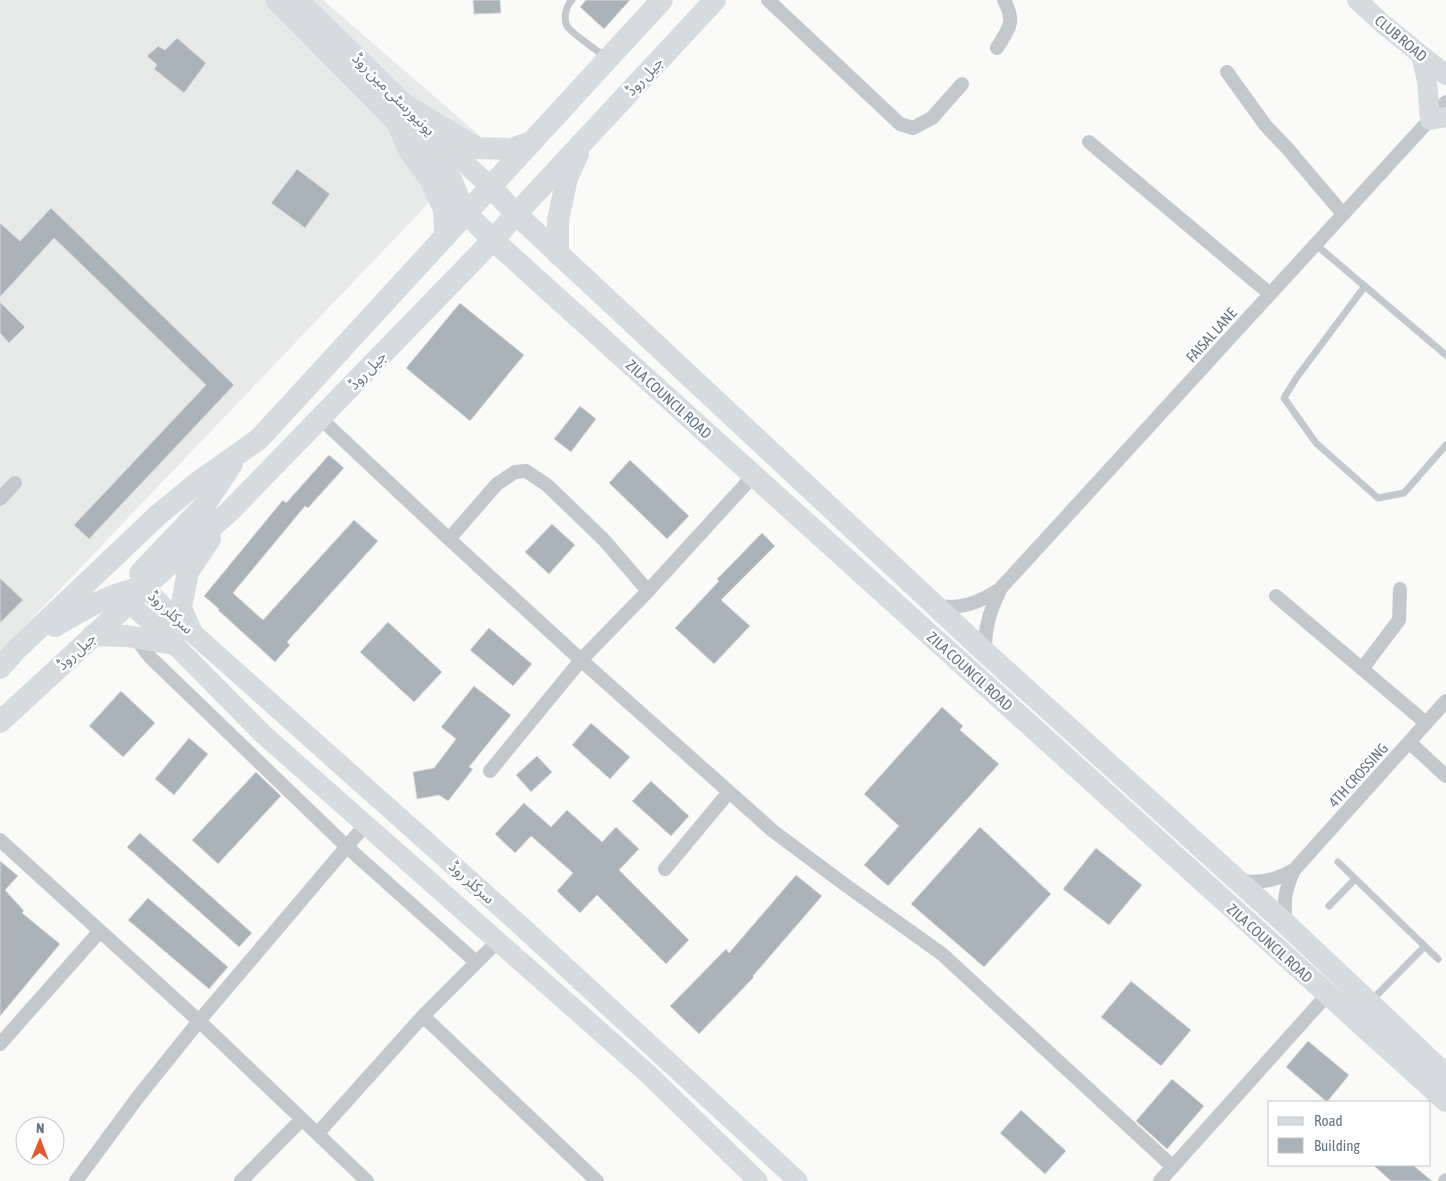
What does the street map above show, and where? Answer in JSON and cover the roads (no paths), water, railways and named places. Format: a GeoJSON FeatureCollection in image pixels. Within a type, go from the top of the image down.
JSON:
{"type":"FeatureCollection","features":[{"type":"Feature","properties":{"kind":"main road","name":"یونیورسٹی مین روڈ"},"geometry":{"type":"LineString","coordinates":[[275,0],[402,114],[491,187]]}},
{"type":"Feature","properties":{"kind":"main road","name":"یونیورسٹی مین روڈ"},"geometry":{"type":"LineString","coordinates":[[299,0],[402,114],[452,178],[466,213]]}},
{"type":"Feature","properties":{"kind":"main road"},"geometry":{"type":"LineString","coordinates":[[0,668],[18,648],[158,515],[197,483],[259,439],[662,0]]}},
{"type":"Feature","properties":{"kind":"main road","name":"جیل روڈ"},"geometry":{"type":"LineString","coordinates":[[0,722],[93,635],[134,593],[230,512],[493,240],[715,0]]}},
{"type":"Feature","properties":{"kind":"main road","name":"CLUB ROAD"},"geometry":{"type":"LineString","coordinates":[[1357,0],[1383,24],[1446,75]]}},
{"type":"Feature","properties":{"kind":"main road"},"geometry":{"type":"LineString","coordinates":[[1421,55],[1438,118]]}},
{"type":"Feature","properties":{"kind":"main road"},"geometry":{"type":"LineString","coordinates":[[402,114],[476,148],[511,149],[532,142]]}},
{"type":"Feature","properties":{"kind":"main road"},"geometry":{"type":"LineString","coordinates":[[402,114],[410,150],[430,179],[444,209],[445,237]]}},
{"type":"Feature","properties":{"kind":"main road"},"geometry":{"type":"LineString","coordinates":[[558,254],[558,220],[567,178],[583,142]]}},
{"type":"Feature","properties":{"kind":"main road","name":"ZILA COUNCIL ROAD"},"geometry":{"type":"LineString","coordinates":[[491,187],[558,254],[985,652],[1286,924],[1446,1075]]}},
{"type":"Feature","properties":{"kind":"main road","name":"ZILA COUNCIL ROAD"},"geometry":{"type":"LineString","coordinates":[[466,213],[493,240],[1446,1101]]}},
{"type":"Feature","properties":{"kind":"main road"},"geometry":{"type":"LineString","coordinates":[[18,648],[86,608],[117,593],[134,593],[137,576],[204,506],[242,451]]}},
{"type":"Feature","properties":{"kind":"main road"},"geometry":{"type":"LineString","coordinates":[[93,635],[182,638],[181,608],[188,572],[230,512]]}},
{"type":"Feature","properties":{"kind":"main road","name":"سرکلر روڈ"},"geometry":{"type":"LineString","coordinates":[[134,593],[182,638],[518,924],[798,1181]]}},
{"type":"Feature","properties":{"kind":"main road","name":"سرکلر روڈ"},"geometry":{"type":"LineString","coordinates":[[182,638],[264,735],[647,1073],[758,1181]]}},
{"type":"Feature","properties":{"kind":"street"},"geometry":{"type":"LineString","coordinates":[[768,0],[900,124],[913,128],[932,118],[962,84]]}},
{"type":"Feature","properties":{"kind":"street"},"geometry":{"type":"LineString","coordinates":[[997,48],[1011,26],[1011,13],[1004,0]]}},
{"type":"Feature","properties":{"kind":"street"},"geometry":{"type":"LineString","coordinates":[[1227,72],[1266,126],[1287,148],[1342,214]]}},
{"type":"Feature","properties":{"kind":"street","name":"FAISAL LANE"},"geometry":{"type":"LineString","coordinates":[[934,604],[945,607],[974,603],[1000,589],[1342,214],[1438,118],[1446,102]]}},
{"type":"Feature","properties":{"kind":"street"},"geometry":{"type":"LineString","coordinates":[[1089,142],[1270,294]]}},
{"type":"Feature","properties":{"kind":"street"},"geometry":{"type":"LineString","coordinates":[[320,418],[581,660],[729,792],[781,837],[942,954],[1173,1167]]}},
{"type":"Feature","properties":{"kind":"street"},"geometry":{"type":"LineString","coordinates":[[449,539],[497,484],[515,472],[526,471],[547,485],[604,540],[648,591]]}},
{"type":"Feature","properties":{"kind":"street"},"geometry":{"type":"LineString","coordinates":[[490,771],[581,660],[648,591],[754,476]]}},
{"type":"Feature","properties":{"kind":"street"},"geometry":{"type":"LineString","coordinates":[[0,499],[15,483]]}},
{"type":"Feature","properties":{"kind":"street","name":"FAISAL LANE"},"geometry":{"type":"LineString","coordinates":[[985,652],[984,637],[988,620],[1000,589]]}},
{"type":"Feature","properties":{"kind":"street"},"geometry":{"type":"LineString","coordinates":[[1362,669],[1399,620],[1400,589]]}},
{"type":"Feature","properties":{"kind":"street"},"geometry":{"type":"LineString","coordinates":[[1276,596],[1426,723]]}},
{"type":"Feature","properties":{"kind":"street"},"geometry":{"type":"LineString","coordinates":[[135,637],[150,657],[346,846],[476,962]]}},
{"type":"Feature","properties":{"kind":"street"},"geometry":{"type":"LineString","coordinates":[[150,657],[182,638]]}},
{"type":"Feature","properties":{"kind":"street","name":"4TH CROSSING"},"geometry":{"type":"LineString","coordinates":[[1286,924],[1283,905],[1286,887],[1294,870],[1446,702]]}},
{"type":"Feature","properties":{"kind":"street"},"geometry":{"type":"LineString","coordinates":[[1409,742],[1446,776]]}},
{"type":"Feature","properties":{"kind":"street"},"geometry":{"type":"LineString","coordinates":[[665,869],[729,792]]}},
{"type":"Feature","properties":{"kind":"street"},"geometry":{"type":"LineString","coordinates":[[76,1181],[138,1097],[199,1021],[366,824]]}},
{"type":"Feature","properties":{"kind":"street"},"geometry":{"type":"LineString","coordinates":[[0,840],[199,1021],[367,1181]]}},
{"type":"Feature","properties":{"kind":"street","name":"4TH CROSSING"},"geometry":{"type":"LineString","coordinates":[[1239,881],[1258,883],[1277,879],[1294,870]]}},
{"type":"Feature","properties":{"kind":"street"},"geometry":{"type":"LineString","coordinates":[[0,1044],[100,931]]}},
{"type":"Feature","properties":{"kind":"street"},"geometry":{"type":"LineString","coordinates":[[318,1133],[423,1016],[498,941]]}},
{"type":"Feature","properties":{"kind":"street"},"geometry":{"type":"LineString","coordinates":[[1160,1181],[1327,995]]}},
{"type":"Feature","properties":{"kind":"street"},"geometry":{"type":"LineString","coordinates":[[423,1016],[597,1181]]}},
{"type":"Feature","properties":{"kind":"street"},"geometry":{"type":"LineString","coordinates":[[241,1181],[302,1119]]}},
{"type":"Feature","properties":{"kind":"lane"},"geometry":{"type":"LineString","coordinates":[[572,0],[569,3],[565,18],[568,27],[607,59]]}},
{"type":"Feature","properties":{"kind":"lane"},"geometry":{"type":"LineString","coordinates":[[1316,244],[1446,355]]}},
{"type":"Feature","properties":{"kind":"lane"},"geometry":{"type":"LineString","coordinates":[[1365,286],[1296,377],[1284,398],[1316,443],[1378,498],[1404,493],[1446,445]]}},
{"type":"Feature","properties":{"kind":"lane"},"geometry":{"type":"LineString","coordinates":[[1338,862],[1438,959]]}},
{"type":"Feature","properties":{"kind":"lane"},"geometry":{"type":"LineString","coordinates":[[1329,906],[1355,879]]}},
{"type":"Feature","properties":{"kind":"lane"},"geometry":{"type":"LineString","coordinates":[[1369,1003],[1424,947]]}}]}
